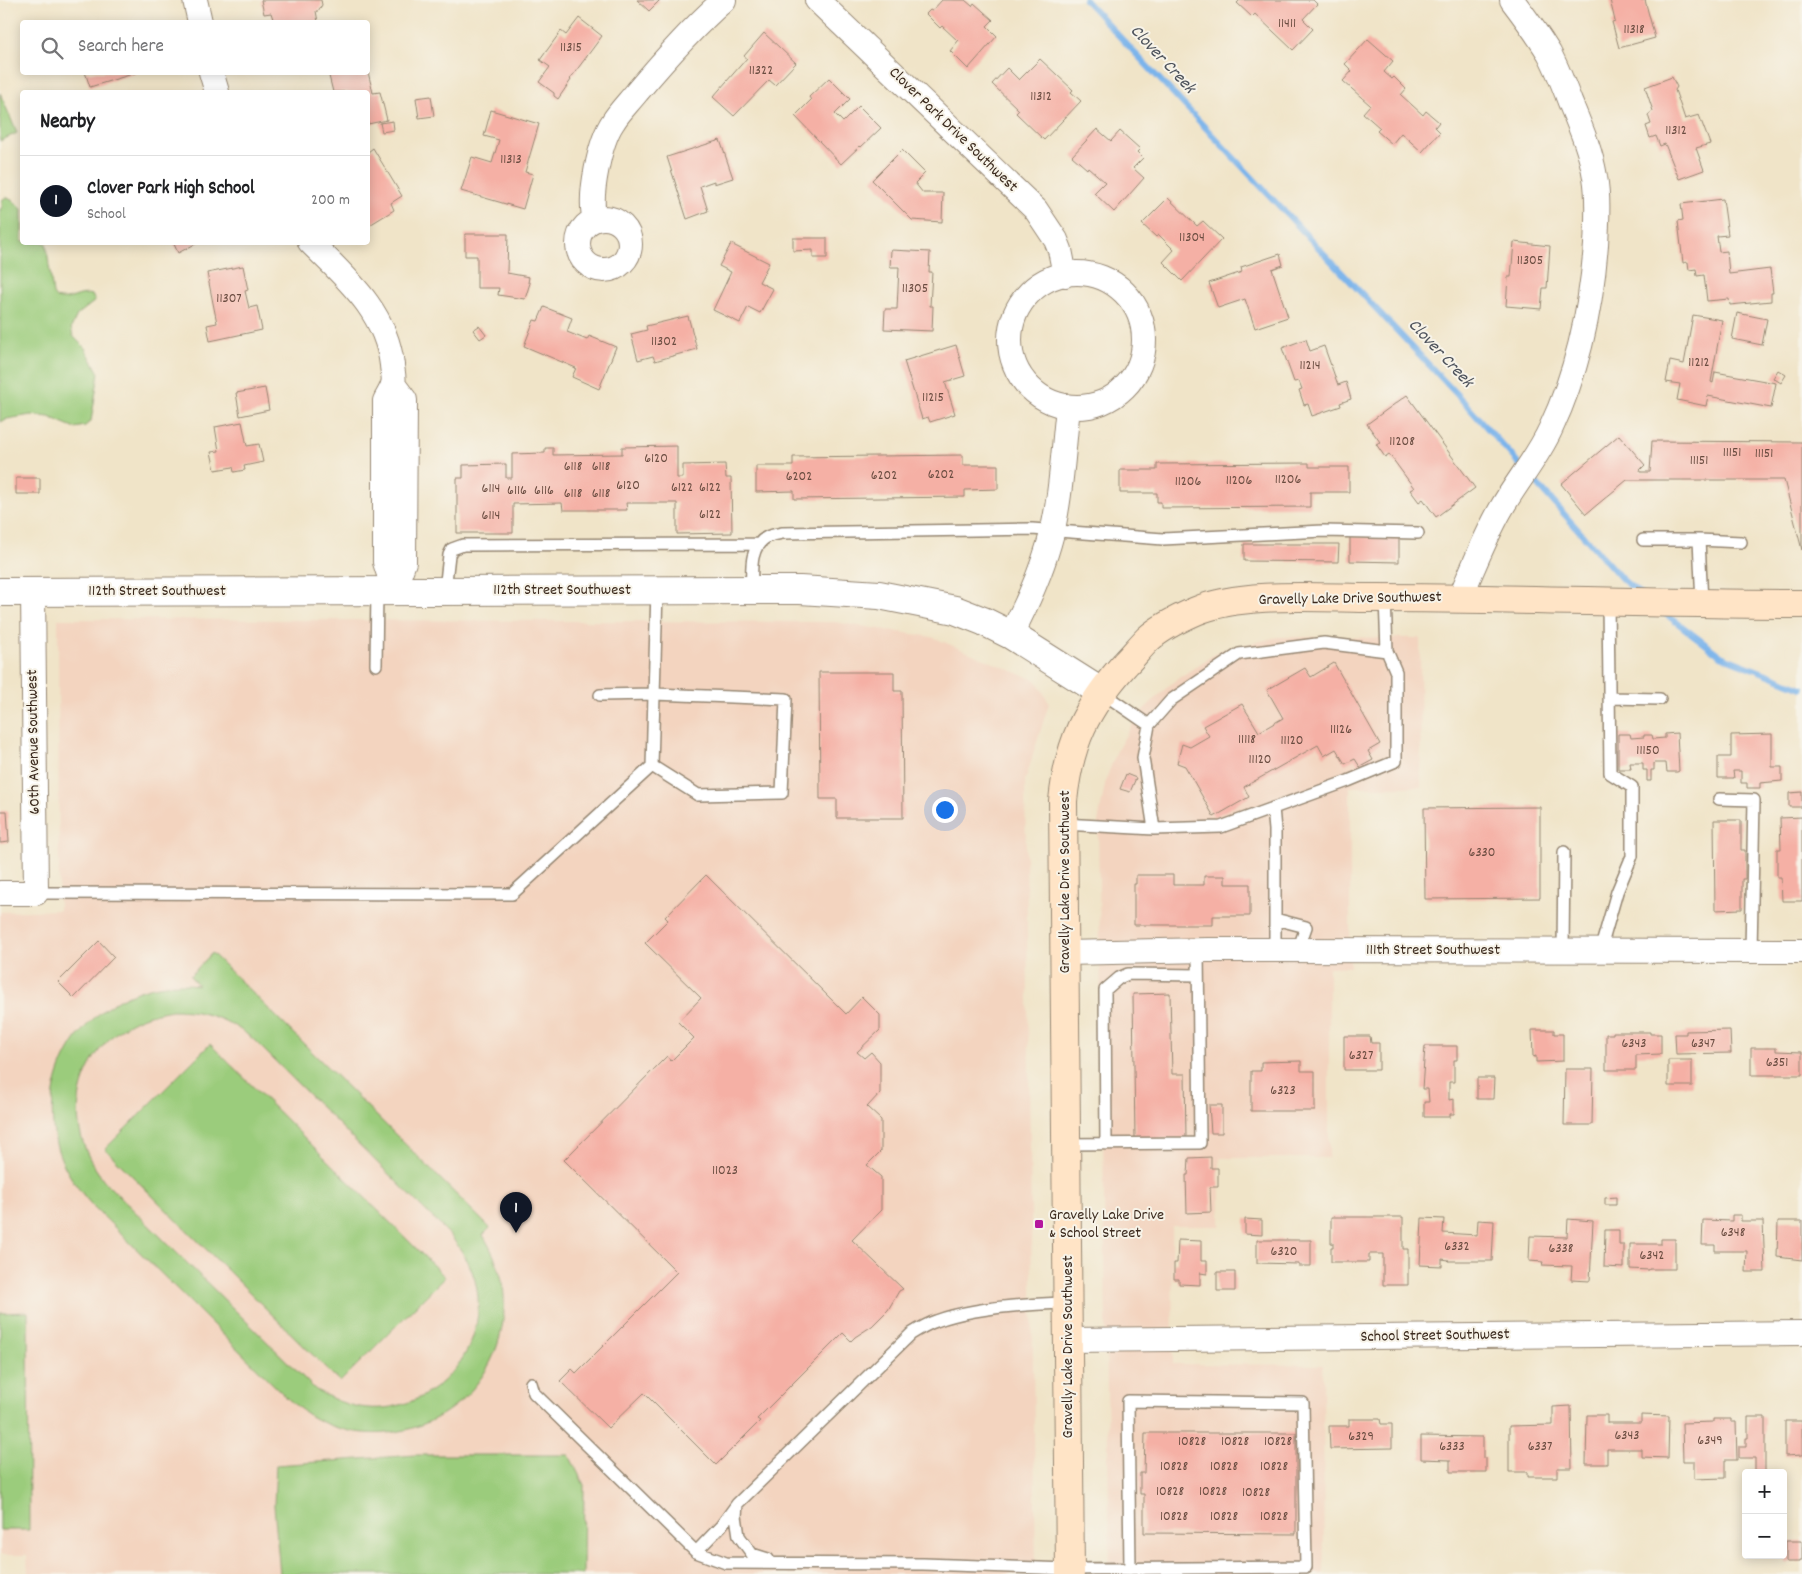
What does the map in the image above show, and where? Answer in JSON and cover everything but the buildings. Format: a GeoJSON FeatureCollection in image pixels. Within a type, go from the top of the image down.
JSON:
{"type":"FeatureCollection","features":[{"type":"Feature","properties":{"kind":"main road"},"geometry":{"type":"LineString","coordinates":[[1729,604],[1802,590]]}},
{"type":"Feature","properties":{"kind":"main road","name":"Gravelly Lake Drive Southwest"},"geometry":{"type":"LineString","coordinates":[[1070,1572],[1063,824],[1066,775],[1072,751],[1085,718],[1101,692],[1150,638],[1172,623],[1197,610],[1224,602],[1270,598],[1460,598],[1802,604]]}},
{"type":"Feature","properties":{"kind":"street"},"geometry":{"type":"LineString","coordinates":[[195,0],[200,20]]}},
{"type":"Feature","properties":{"kind":"street"},"geometry":{"type":"LineString","coordinates":[[595,219],[594,197],[597,168],[612,123],[660,64],[724,0]]}},
{"type":"Feature","properties":{"kind":"street","name":"Clover Park Drive Southwest"},"geometry":{"type":"LineString","coordinates":[[817,0],[1036,210],[1056,240],[1065,275]]}},
{"type":"Feature","properties":{"kind":"street"},"geometry":{"type":"LineString","coordinates":[[1460,598],[1501,509],[1543,444],[1564,396],[1588,314],[1593,278],[1597,231],[1597,197],[1592,161],[1583,133],[1549,54],[1512,0]]}},
{"type":"Feature","properties":{"kind":"street"},"geometry":{"type":"LineString","coordinates":[[211,75],[216,90]]}},
{"type":"Feature","properties":{"kind":"street"},"geometry":{"type":"LineString","coordinates":[[313,245],[359,291],[377,319],[390,352],[394,384],[385,401],[386,590]]}},
{"type":"Feature","properties":{"kind":"street"},"geometry":{"type":"LineString","coordinates":[[1076,273],[1098,276],[1118,286],[1133,302],[1142,322],[1145,344],[1140,366],[1128,385],[1111,399],[1090,407],[1068,408],[1046,401],[1028,388],[1016,369],[1010,348],[1011,326],[1019,305],[1034,288],[1054,277],[1065,275],[1076,273]]}},
{"type":"Feature","properties":{"kind":"street"},"geometry":{"type":"LineString","coordinates":[[1012,636],[1043,563],[1052,531],[1068,408]]}},
{"type":"Feature","properties":{"kind":"street","name":"112th Street Southwest"},"geometry":{"type":"LineString","coordinates":[[0,592],[800,590],[879,595],[955,610],[984,621],[1012,636],[1101,692]]}},
{"type":"Feature","properties":{"kind":"street","name":"60th Avenue Southwest"},"geometry":{"type":"LineString","coordinates":[[33,591],[36,893]]}},
{"type":"Feature","properties":{"kind":"street"},"geometry":{"type":"LineString","coordinates":[[0,893],[36,893]]}},
{"type":"Feature","properties":{"kind":"street","name":"111th Street Southwest"},"geometry":{"type":"LineString","coordinates":[[1064,953],[1135,963],[1198,950],[1802,951]]}},
{"type":"Feature","properties":{"kind":"street","name":"School Street Southwest"},"geometry":{"type":"LineString","coordinates":[[1067,1340],[1802,1333]]}},
{"type":"Feature","properties":{"kind":"lane"},"geometry":{"type":"LineString","coordinates":[[752,590],[752,560],[756,549],[766,537],[782,533],[1032,529],[1163,539],[1324,531],[1418,533]]}},
{"type":"Feature","properties":{"kind":"lane"},"geometry":{"type":"LineString","coordinates":[[1643,540],[1741,542]]}},
{"type":"Feature","properties":{"kind":"lane"},"geometry":{"type":"LineString","coordinates":[[1699,540],[1702,603]]}},
{"type":"Feature","properties":{"kind":"lane"},"geometry":{"type":"LineString","coordinates":[[445,590],[449,555],[452,549],[463,545],[760,544]]}},
{"type":"Feature","properties":{"kind":"lane"},"geometry":{"type":"LineString","coordinates":[[376,666],[386,590]]}},
{"type":"Feature","properties":{"kind":"lane"},"geometry":{"type":"LineString","coordinates":[[36,893],[512,894],[652,766],[657,590]]}},
{"type":"Feature","properties":{"kind":"lane"},"geometry":{"type":"LineString","coordinates":[[1063,824],[1154,829],[1221,827],[1348,781],[1396,761],[1396,672],[1387,652],[1385,598]]}},
{"type":"Feature","properties":{"kind":"lane"},"geometry":{"type":"LineString","coordinates":[[1600,951],[1617,892],[1632,856],[1632,787],[1610,773],[1608,602]]}},
{"type":"Feature","properties":{"kind":"lane"},"geometry":{"type":"LineString","coordinates":[[1154,829],[1143,758],[1149,725],[1170,700],[1239,654],[1324,643],[1387,652]]}},
{"type":"Feature","properties":{"kind":"lane"},"geometry":{"type":"LineString","coordinates":[[1101,692],[1149,725]]}},
{"type":"Feature","properties":{"kind":"lane"},"geometry":{"type":"LineString","coordinates":[[600,695],[654,694],[786,698],[782,793],[698,795],[652,766]]}},
{"type":"Feature","properties":{"kind":"lane"},"geometry":{"type":"LineString","coordinates":[[1609,698],[1660,698]]}},
{"type":"Feature","properties":{"kind":"lane"},"geometry":{"type":"LineString","coordinates":[[1719,799],[1754,800],[1751,951]]}},
{"type":"Feature","properties":{"kind":"lane"},"geometry":{"type":"LineString","coordinates":[[1272,808],[1275,830],[1276,919],[1287,950]]}},
{"type":"Feature","properties":{"kind":"lane"},"geometry":{"type":"LineString","coordinates":[[1563,950],[1564,852]]}},
{"type":"Feature","properties":{"kind":"lane"},"geometry":{"type":"LineString","coordinates":[[1276,919],[1306,927],[1287,950]]}},
{"type":"Feature","properties":{"kind":"lane"},"geometry":{"type":"LineString","coordinates":[[1066,1144],[1200,1143],[1198,950]]}},
{"type":"Feature","properties":{"kind":"lane"},"geometry":{"type":"LineString","coordinates":[[1106,1144],[1105,990],[1119,978],[1128,974],[1135,963],[1198,975]]}},
{"type":"Feature","properties":{"kind":"lane"},"geometry":{"type":"LineString","coordinates":[[696,1552],[737,1504],[911,1334],[934,1321],[959,1314],[1030,1304],[1067,1304]]}},
{"type":"Feature","properties":{"kind":"lane"},"geometry":{"type":"LineString","coordinates":[[530,1383],[534,1393],[696,1552],[726,1563],[936,1564],[1070,1572],[1130,1569],[1306,1567],[1303,1403],[1128,1401],[1130,1569]]}},
{"type":"Feature","properties":{"kind":"lane"},"geometry":{"type":"LineString","coordinates":[[737,1504],[736,1516],[739,1536],[752,1554],[777,1562]]}},
{"type":"Feature","properties":{"kind":"shaded area"},"geometry":{"type":"Polygon","coordinates":[[[58,619],[834,622],[932,637],[1037,681],[1049,703],[1025,781],[1036,1574],[28,1574],[27,1555],[0,1555],[0,912],[59,910],[58,619]]]}},
{"type":"Feature","properties":{"kind":"shaded area"},"geometry":{"type":"Polygon","coordinates":[[[1278,637],[1420,638],[1421,787],[1350,787],[1350,967],[1329,967],[1329,1158],[1220,1158],[1220,1226],[1172,1226],[1173,1364],[1323,1365],[1324,1574],[1110,1574],[1098,823],[1106,779],[1118,748],[1139,714],[1173,682],[1219,651],[1278,637]]]}},
{"type":"Feature","properties":{"kind":"green space"},"geometry":{"type":"Polygon","coordinates":[[[0,93],[17,133],[0,141],[0,93]]]}},
{"type":"Feature","properties":{"kind":"green space"},"geometry":{"type":"Polygon","coordinates":[[[6,197],[20,207],[20,245],[46,245],[53,294],[56,298],[66,299],[87,294],[92,295],[95,301],[77,315],[71,328],[73,336],[85,348],[99,373],[91,421],[85,426],[75,428],[49,417],[31,415],[0,422],[0,209],[2,208],[2,200],[6,197]]]}},
{"type":"Feature","properties":{"kind":"green space"},"geometry":{"type":"Polygon","coordinates":[[[212,953],[490,1228],[483,1235],[494,1257],[502,1280],[504,1296],[501,1331],[490,1362],[472,1389],[449,1410],[420,1425],[389,1433],[356,1432],[322,1422],[312,1417],[285,1396],[90,1203],[70,1175],[56,1144],[52,1111],[57,1080],[68,1052],[85,1027],[108,1007],[134,993],[165,985],[198,985],[190,976],[212,953]],[[184,1010],[151,1014],[123,1028],[109,1039],[97,1053],[88,1068],[82,1085],[79,1121],[82,1139],[92,1164],[108,1185],[316,1390],[343,1403],[372,1408],[397,1406],[420,1398],[440,1384],[457,1367],[469,1346],[477,1322],[477,1288],[472,1271],[464,1255],[448,1233],[254,1040],[226,1021],[184,1010]]]}},
{"type":"Feature","properties":{"kind":"green space"},"geometry":{"type":"Polygon","coordinates":[[[210,1044],[445,1277],[340,1382],[105,1149],[210,1044]]]}},
{"type":"Feature","properties":{"kind":"green space"},"geometry":{"type":"Polygon","coordinates":[[[28,1312],[29,1530],[0,1530],[0,1313],[28,1312]]]}},
{"type":"Feature","properties":{"kind":"green space"},"geometry":{"type":"Polygon","coordinates":[[[415,1455],[569,1455],[584,1485],[583,1574],[280,1574],[274,1505],[276,1465],[415,1455]]]}},
{"type":"Feature","properties":{"kind":"waterway","name":"Clover Creek"},"geometry":{"type":"LineString","coordinates":[[1085,0],[1463,401],[1623,580],[1639,593]]}},
{"type":"Feature","properties":{"kind":"waterway","name":"Clover Creek"},"geometry":{"type":"LineString","coordinates":[[1662,611],[1721,656],[1802,688]]}},
{"type":"Feature","properties":{"kind":"place","name":"Gravelly Lake Drive & School Street"},"geometry":{"type":"Point","coordinates":[1039,1224]}},
{"type":"Feature","properties":{"kind":"place","name":"Clover Park High School"},"geometry":{"type":"Point","coordinates":[516,1233]}}]}
